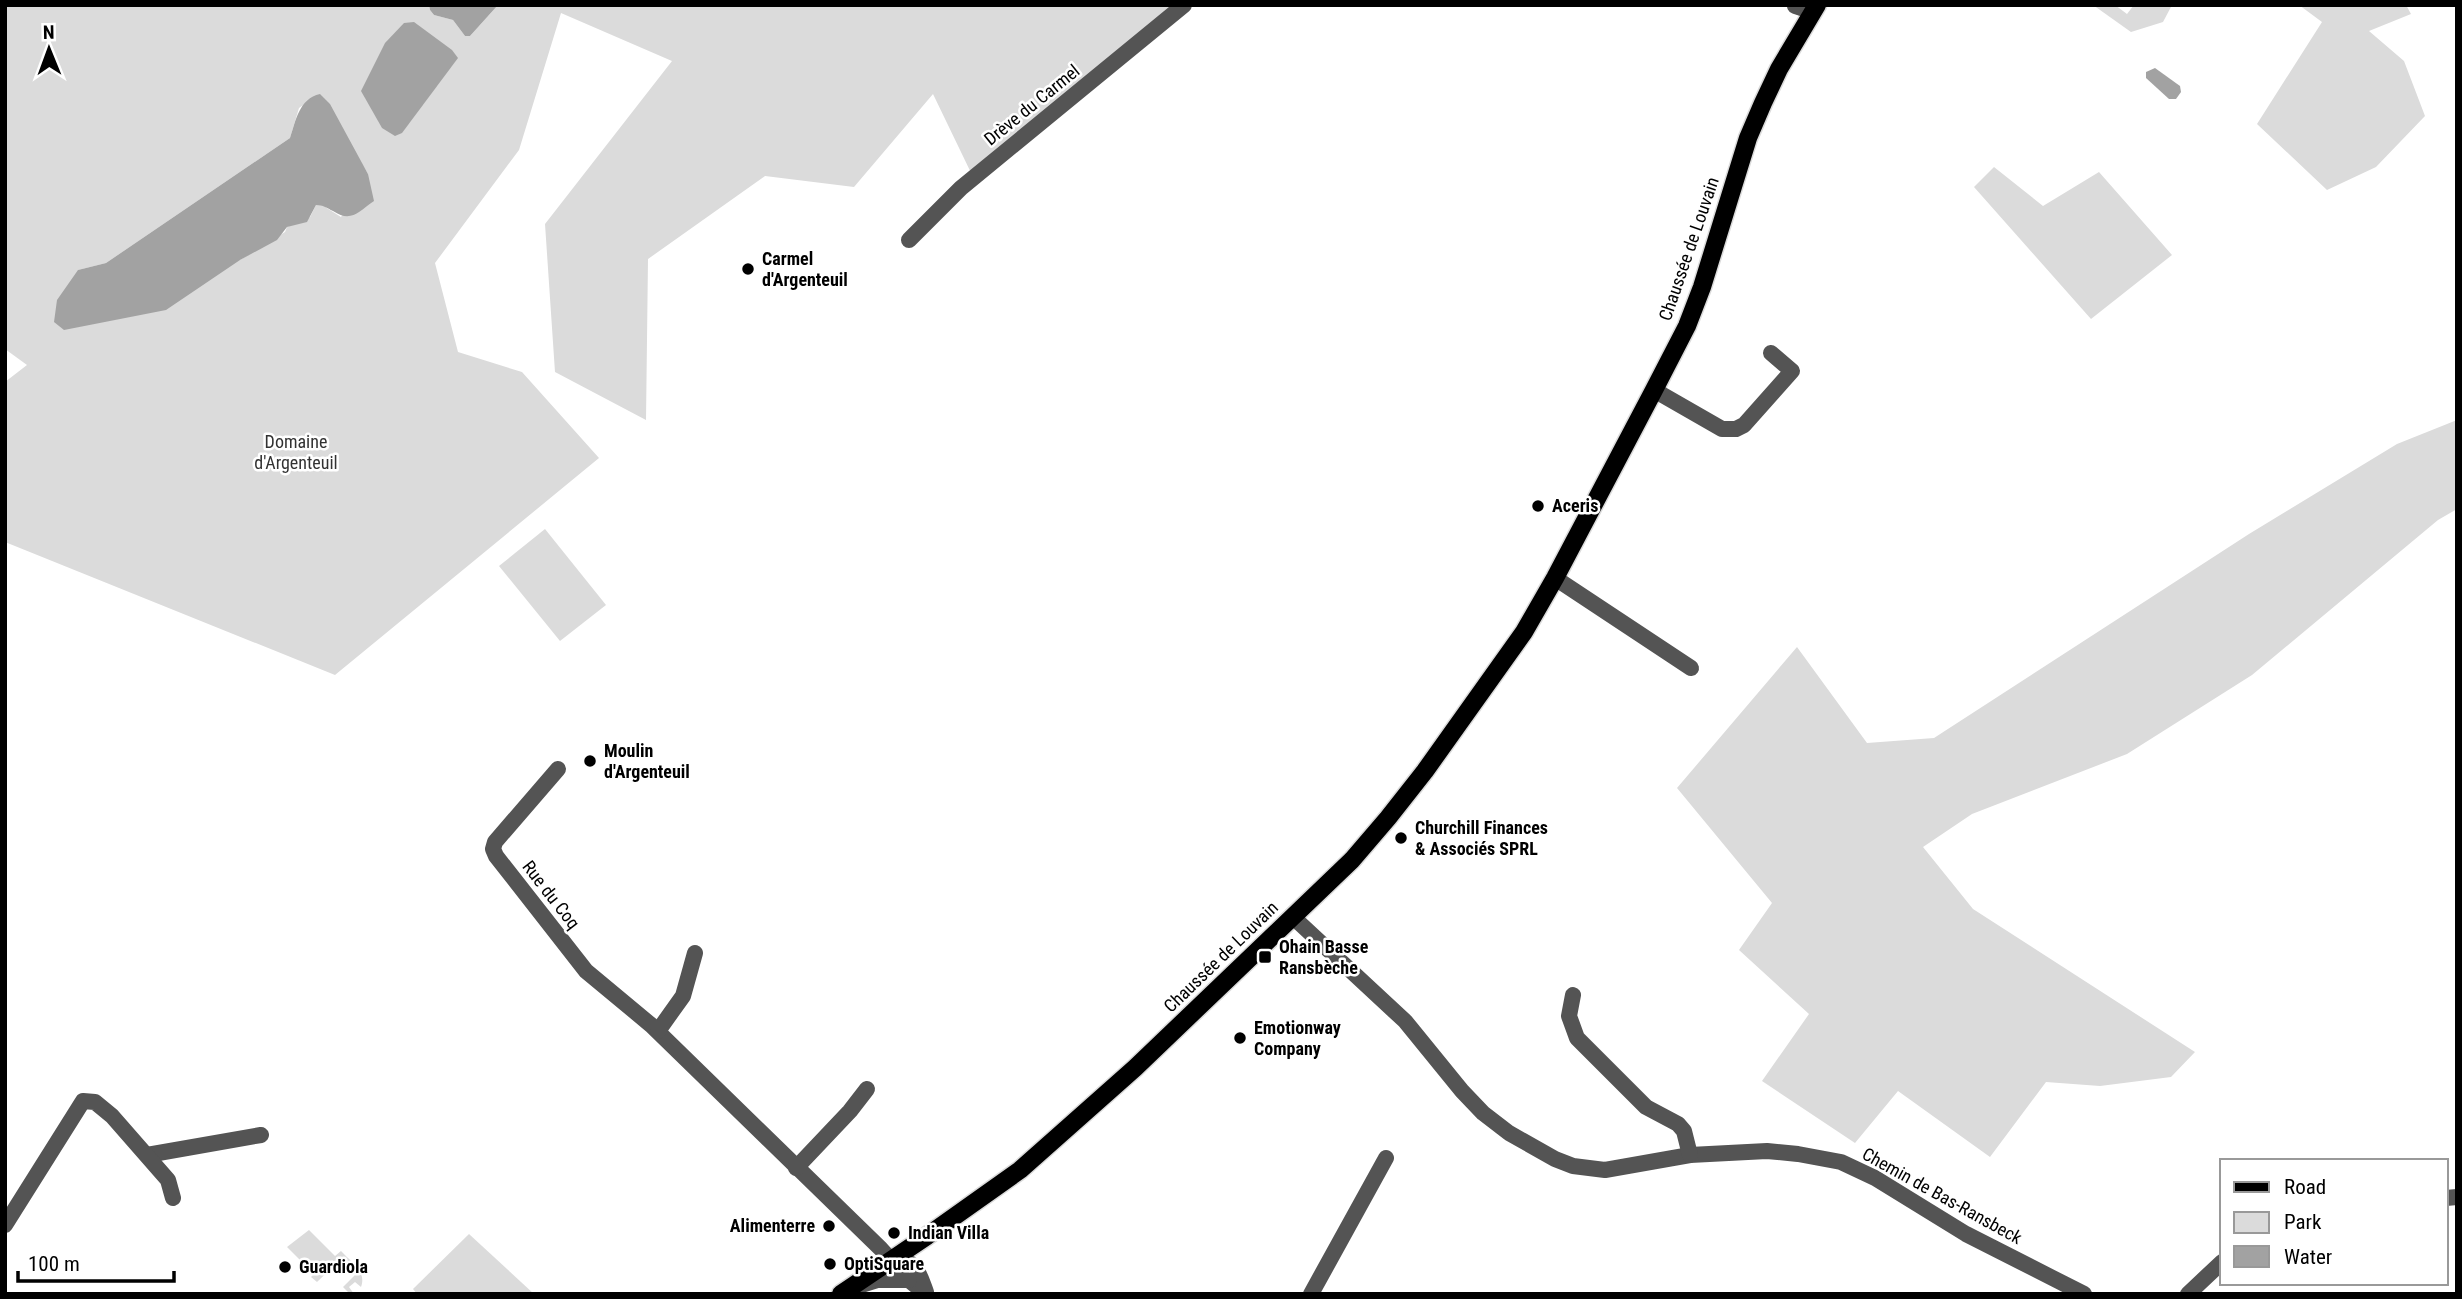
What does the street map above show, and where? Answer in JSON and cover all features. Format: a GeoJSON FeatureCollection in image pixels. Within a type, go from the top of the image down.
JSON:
{"type":"FeatureCollection","features":[{"type":"Feature","properties":{"kind":"main road","name":"Chaussée de Louvain"},"geometry":{"type":"LineString","coordinates":[[843,1292],[927,1237],[1020,1170],[1135,1068],[1352,860],[1425,771],[1524,632],[1687,326],[1702,287],[1748,138],[1779,69],[1815,9]]}},
{"type":"Feature","properties":{"kind":"street","name":"Drève du Carmel"},"geometry":{"type":"LineString","coordinates":[[909,240],[961,188],[1184,5]]}},
{"type":"Feature","properties":{"kind":"street"},"geometry":{"type":"LineString","coordinates":[[1795,6],[1815,9]]}},
{"type":"Feature","properties":{"kind":"street"},"geometry":{"type":"LineString","coordinates":[[1654,390],[1722,429],[1736,429],[1744,425],[1792,371],[1771,353]]}},
{"type":"Feature","properties":{"kind":"street"},"geometry":{"type":"LineString","coordinates":[[1555,578],[1691,668]]}},
{"type":"Feature","properties":{"kind":"street","name":"Rue du Coq"},"geometry":{"type":"LineString","coordinates":[[558,769],[495,842],[494,851],[586,971],[658,1031],[892,1261]]}},
{"type":"Feature","properties":{"kind":"street","name":"Chemin de Bas-Ransbeck"},"geometry":{"type":"LineString","coordinates":[[1293,917],[1405,1021],[1483,1113],[1509,1133],[1555,1159],[1588,1169],[1622,1168],[1690,1155],[1783,1152],[1841,1163],[1875,1178],[1966,1234],[2084,1294]]}},
{"type":"Feature","properties":{"kind":"street"},"geometry":{"type":"LineString","coordinates":[[658,1031],[683,996],[695,953]]}},
{"type":"Feature","properties":{"kind":"street"},"geometry":{"type":"LineString","coordinates":[[1573,995],[1569,1016],[1577,1038],[1646,1107],[1678,1124],[1684,1131],[1690,1155]]}},
{"type":"Feature","properties":{"kind":"street"},"geometry":{"type":"LineString","coordinates":[[796,1168],[867,1089]]}},
{"type":"Feature","properties":{"kind":"street"},"geometry":{"type":"LineString","coordinates":[[5,1225],[83,1101],[94,1102],[112,1116],[168,1180],[173,1198]]}},
{"type":"Feature","properties":{"kind":"street"},"geometry":{"type":"LineString","coordinates":[[147,1155],[261,1135]]}},
{"type":"Feature","properties":{"kind":"street"},"geometry":{"type":"LineString","coordinates":[[1311,1294],[1386,1158]]}},
{"type":"Feature","properties":{"kind":"street"},"geometry":{"type":"LineString","coordinates":[[914,1276],[927,1237]]}},
{"type":"Feature","properties":{"kind":"street"},"geometry":{"type":"LineString","coordinates":[[892,1261],[902,1259],[909,1262],[914,1276],[926,1294]]}},
{"type":"Feature","properties":{"kind":"street"},"geometry":{"type":"LineString","coordinates":[[2188,1294],[2220,1264]]}},
{"type":"Feature","properties":{"kind":"street"},"geometry":{"type":"LineString","coordinates":[[843,1292],[877,1280],[914,1276]]}},
{"type":"Feature","properties":{"kind":"green space","name":"Domaine d'Argenteuil"},"geometry":{"type":"Polygon","coordinates":[[[5,5],[429,5],[434,15],[453,20],[465,36],[470,36],[498,5],[1193,5],[974,179],[933,94],[854,187],[765,176],[648,259],[646,420],[555,372],[545,224],[672,61],[561,13],[519,150],[435,263],[458,352],[522,372],[599,458],[335,675],[5,542],[5,382],[27,365],[5,349],[5,5]],[[306,103],[299,108],[290,138],[106,263],[78,270],[240,260],[285,232],[287,227],[310,217],[316,205],[322,205],[341,217],[368,174],[353,149],[306,103]]]}},
{"type":"Feature","properties":{"kind":"green space"},"geometry":{"type":"Polygon","coordinates":[[[2093,5],[2115,5],[2127,14],[2134,5],[2172,5],[2163,22],[2131,32],[2093,5]]]}},
{"type":"Feature","properties":{"kind":"green space"},"geometry":{"type":"Polygon","coordinates":[[[2299,5],[2406,5],[2411,14],[2369,31],[2404,61],[2425,116],[2376,167],[2327,190],[2257,124],[2322,22],[2299,5]]]}},
{"type":"Feature","properties":{"kind":"green space"},"geometry":{"type":"Polygon","coordinates":[[[1994,167],[2043,206],[2099,172],[2172,255],[2091,319],[1974,187],[1994,167]]]}},
{"type":"Feature","properties":{"kind":"green space"},"geometry":{"type":"Polygon","coordinates":[[[2457,420],[2457,509],[2438,520],[2252,675],[2127,754],[1972,814],[1923,847],[1973,909],[2195,1052],[2171,1077],[2100,1086],[2046,1082],[1990,1157],[1898,1091],[1855,1143],[1762,1081],[1809,1014],[1739,950],[1772,903],[1677,788],[1797,647],[1867,743],[1934,738],[2249,534],[2397,444],[2457,420]]]}},
{"type":"Feature","properties":{"kind":"green space"},"geometry":{"type":"Polygon","coordinates":[[[545,529],[606,605],[560,641],[499,566],[545,529]]]}},
{"type":"Feature","properties":{"kind":"green space"},"geometry":{"type":"Polygon","coordinates":[[[309,1230],[335,1256],[341,1251],[360,1271],[361,1287],[355,1282],[349,1287],[354,1294],[350,1294],[343,1287],[356,1274],[341,1259],[317,1282],[311,1277],[314,1274],[287,1247],[309,1230]]]}},
{"type":"Feature","properties":{"kind":"green space"},"geometry":{"type":"Polygon","coordinates":[[[469,1234],[534,1294],[417,1294],[413,1289],[469,1234]]]}},
{"type":"Feature","properties":{"kind":"water"},"geometry":{"type":"Polygon","coordinates":[[[429,5],[498,5],[470,36],[465,36],[453,20],[434,15],[429,5]]]}},
{"type":"Feature","properties":{"kind":"water"},"geometry":{"type":"Polygon","coordinates":[[[414,22],[452,50],[458,58],[402,133],[395,136],[382,128],[361,91],[385,43],[404,23],[414,22]]]}},
{"type":"Feature","properties":{"kind":"water"},"geometry":{"type":"Polygon","coordinates":[[[2155,68],[2180,86],[2181,92],[2176,99],[2169,99],[2146,78],[2146,72],[2155,68]]]}},
{"type":"Feature","properties":{"kind":"water"},"geometry":{"type":"Polygon","coordinates":[[[320,94],[330,104],[368,174],[374,201],[350,216],[316,205],[307,222],[287,227],[277,240],[240,260],[166,310],[64,330],[54,322],[57,300],[78,270],[106,263],[290,138],[303,105],[320,94]]]}},
{"type":"Feature","properties":{"kind":"place","name":"Carmel d'Argenteuil"},"geometry":{"type":"Point","coordinates":[748,269]}},
{"type":"Feature","properties":{"kind":"place","name":"Aceris"},"geometry":{"type":"Point","coordinates":[1538,506]}},
{"type":"Feature","properties":{"kind":"place","name":"Moulin d'Argenteuil"},"geometry":{"type":"Point","coordinates":[590,761]}},
{"type":"Feature","properties":{"kind":"place","name":"Churchill Finances & Associés SPRL"},"geometry":{"type":"Point","coordinates":[1401,838]}},
{"type":"Feature","properties":{"kind":"place","name":"Ohain Basse Ransbèche"},"geometry":{"type":"Point","coordinates":[1265,957]}},
{"type":"Feature","properties":{"kind":"place","name":"Emotionway Company"},"geometry":{"type":"Point","coordinates":[1240,1038]}},
{"type":"Feature","properties":{"kind":"place","name":"Alimenterre"},"geometry":{"type":"Point","coordinates":[829,1226]}},
{"type":"Feature","properties":{"kind":"place","name":"Indian Villa"},"geometry":{"type":"Point","coordinates":[894,1233]}},
{"type":"Feature","properties":{"kind":"place","name":"OptiSquare"},"geometry":{"type":"Point","coordinates":[830,1264]}},
{"type":"Feature","properties":{"kind":"place","name":"Guardiola"},"geometry":{"type":"Point","coordinates":[285,1267]}}]}
